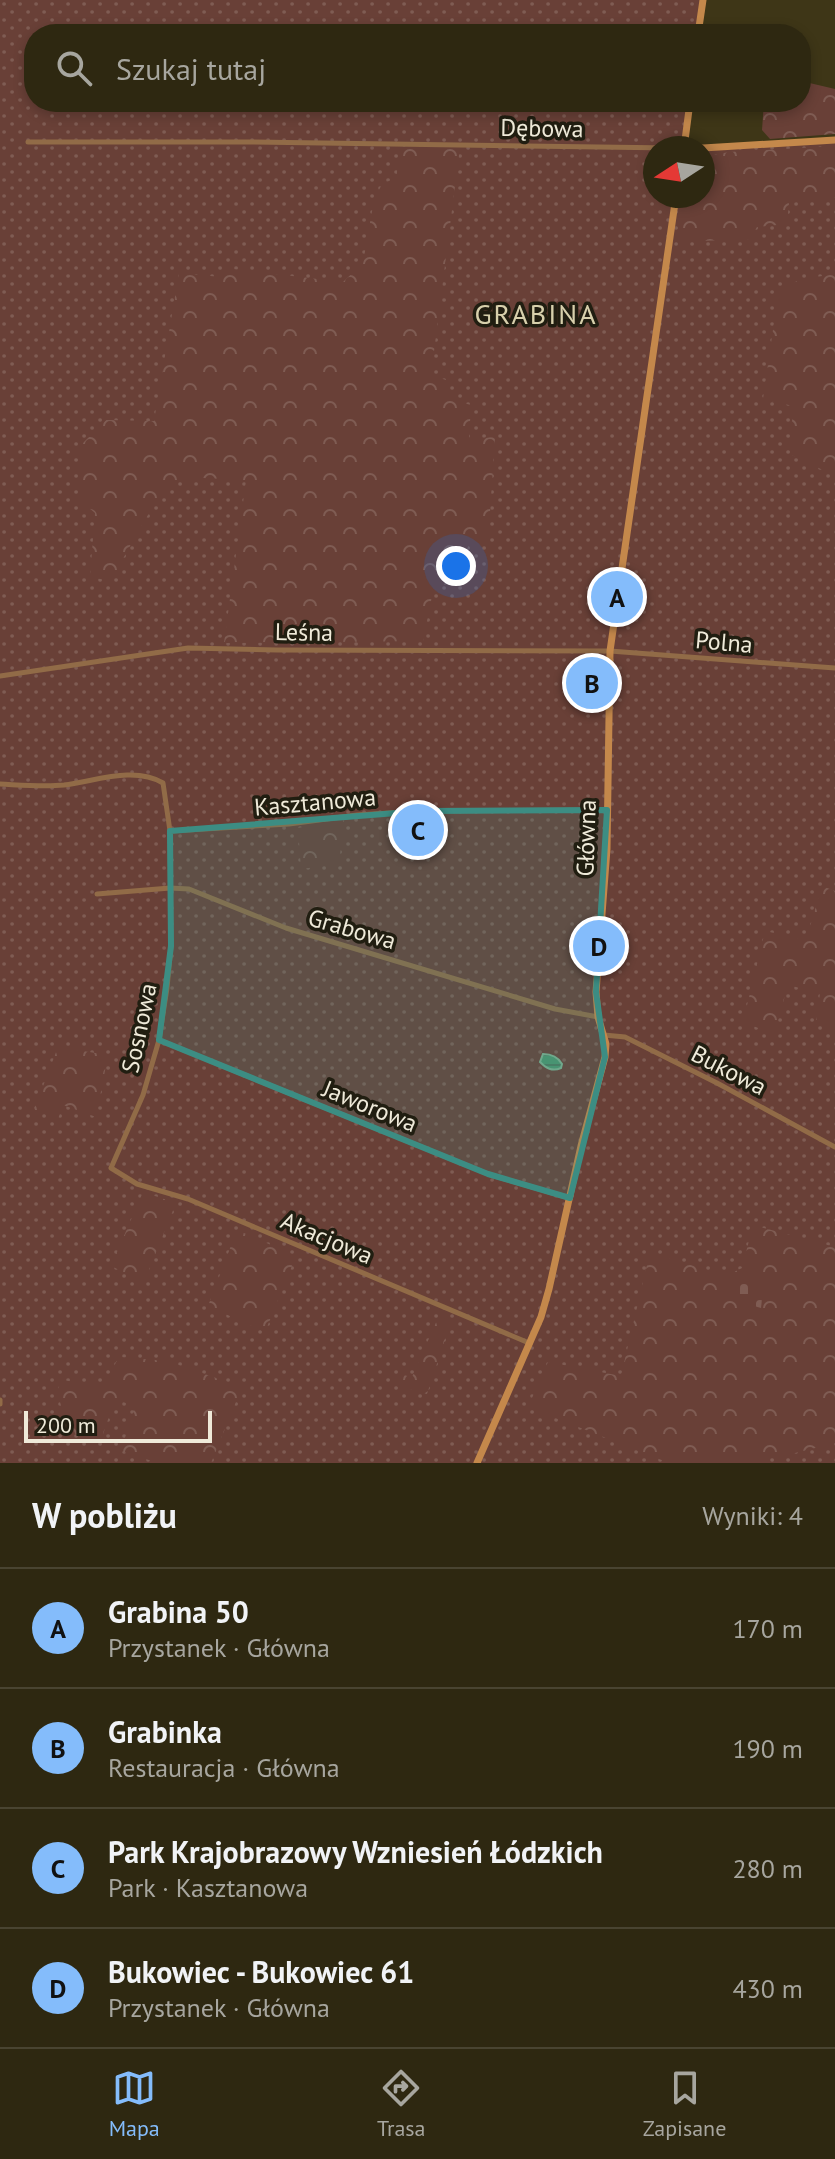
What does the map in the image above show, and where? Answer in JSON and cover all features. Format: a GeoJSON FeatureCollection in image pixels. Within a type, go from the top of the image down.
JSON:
{"type":"FeatureCollection","features":[{"type":"Feature","properties":{"kind":"street"},"geometry":{"type":"LineString","coordinates":[[699,24],[703,0]]}},
{"type":"Feature","properties":{"kind":"street"},"geometry":{"type":"LineString","coordinates":[[686,136],[689,112]]}},
{"type":"Feature","properties":{"kind":"street"},"geometry":{"type":"LineString","coordinates":[[715,147],[835,140]]}},
{"type":"Feature","properties":{"kind":"street","name":"Dębowa"},"geometry":{"type":"LineString","coordinates":[[28,142],[643,148]]}},
{"type":"Feature","properties":{"kind":"street","name":"Główna"},"geometry":{"type":"LineString","coordinates":[[477,1463],[530,1344],[549,1289],[605,1057],[596,992],[607,849],[610,651],[674,208]]}},
{"type":"Feature","properties":{"kind":"street","name":"Leśna"},"geometry":{"type":"LineString","coordinates":[[0,676],[188,648],[610,651]]}},
{"type":"Feature","properties":{"kind":"street","name":"Polna"},"geometry":{"type":"LineString","coordinates":[[610,651],[835,668]]}},
{"type":"Feature","properties":{"kind":"street"},"geometry":{"type":"LineString","coordinates":[[0,784],[54,786],[119,776],[150,776],[163,783],[170,831],[170,888]]}},
{"type":"Feature","properties":{"kind":"street","name":"Kasztanowa"},"geometry":{"type":"LineString","coordinates":[[170,831],[289,824],[409,812],[607,810]]}},
{"type":"Feature","properties":{"kind":"street","name":"Sosnowa"},"geometry":{"type":"LineString","coordinates":[[111,1168],[143,1095],[159,1040],[171,946],[170,888]]}},
{"type":"Feature","properties":{"kind":"street","name":"Grabowa"},"geometry":{"type":"LineString","coordinates":[[97,894],[189,889],[286,928],[555,1009],[598,1017]]}},
{"type":"Feature","properties":{"kind":"street","name":"Bukowa"},"geometry":{"type":"LineString","coordinates":[[604,1035],[625,1037],[835,1147]]}},
{"type":"Feature","properties":{"kind":"street","name":"Jaworowa"},"geometry":{"type":"LineString","coordinates":[[159,1040],[488,1174],[570,1198]]}},
{"type":"Feature","properties":{"kind":"street","name":"Akacjowa"},"geometry":{"type":"LineString","coordinates":[[111,1168],[137,1184],[188,1199],[530,1344]]}},
{"type":"Feature","properties":{"kind":"highlighted area"},"geometry":{"type":"Polygon","coordinates":[[[607,810],[596,992],[605,1057],[570,1198],[488,1174],[159,1040],[171,946],[170,831],[422,811],[607,810]]]}},
{"type":"Feature","properties":{"kind":"green space"},"geometry":{"type":"Polygon","coordinates":[[[0,0],[706,0],[702,24],[24,24],[24,112],[689,112],[686,136],[643,136],[643,208],[715,208],[715,148],[835,137],[835,1463],[0,1463],[0,0]]]}},
{"type":"Feature","properties":{"kind":"green space"},"geometry":{"type":"Polygon","coordinates":[[[811,83],[835,89],[835,134],[770,139],[762,130],[763,112],[811,112],[811,83]]]}},
{"type":"Feature","properties":{"kind":"green space"},"geometry":{"type":"Polygon","coordinates":[[[835,146],[835,197],[789,203],[787,224],[757,227],[750,239],[676,242],[681,208],[715,208],[715,155],[835,146]]]}},
{"type":"Feature","properties":{"kind":"green space"},"geometry":{"type":"Polygon","coordinates":[[[401,147],[460,147],[431,375],[449,381],[449,399],[471,405],[469,439],[495,437],[488,542],[469,543],[457,583],[434,586],[423,641],[224,643],[246,481],[198,478],[171,485],[148,514],[111,581],[90,577],[95,513],[79,499],[79,447],[106,420],[154,421],[179,273],[221,277],[223,268],[343,282],[363,263],[374,200],[382,184],[396,178],[401,147]]]}},
{"type":"Feature","properties":{"kind":"green space"},"geometry":{"type":"Polygon","coordinates":[[[835,274],[835,476],[790,454],[793,406],[763,399],[779,288],[803,279],[835,274]]]}},
{"type":"Feature","properties":{"kind":"green space"},"geometry":{"type":"Polygon","coordinates":[[[344,819],[339,864],[301,869],[298,828],[344,819]]]}},
{"type":"Feature","properties":{"kind":"green space"},"geometry":{"type":"Polygon","coordinates":[[[822,886],[835,891],[835,1031],[816,1023],[820,993],[788,985],[774,1034],[743,1022],[765,931],[806,940],[822,886]]]}},
{"type":"Feature","properties":{"kind":"green space"},"geometry":{"type":"Polygon","coordinates":[[[58,1047],[108,1055],[96,1117],[63,1105],[58,1119],[34,1110],[58,1047]]]}},
{"type":"Feature","properties":{"kind":"green space"},"geometry":{"type":"Polygon","coordinates":[[[143,1192],[176,1203],[144,1282],[111,1266],[143,1192]]]}},
{"type":"Feature","properties":{"kind":"green space"},"geometry":{"type":"Polygon","coordinates":[[[753,1225],[835,1247],[835,1443],[791,1454],[768,1454],[764,1463],[669,1463],[528,1407],[548,1362],[621,1376],[650,1252],[726,1276],[742,1268],[753,1225]]]}},
{"type":"Feature","properties":{"kind":"green space"},"geometry":{"type":"Polygon","coordinates":[[[237,1230],[296,1256],[265,1332],[208,1306],[237,1230]]]}},
{"type":"Feature","properties":{"kind":"green space"},"geometry":{"type":"Polygon","coordinates":[[[737,1273],[764,1280],[761,1308],[730,1299],[737,1273]]]}},
{"type":"Feature","properties":{"kind":"green space"},"geometry":{"type":"Polygon","coordinates":[[[438,1318],[450,1324],[427,1394],[393,1385],[399,1374],[412,1377],[438,1318]]]}},
{"type":"Feature","properties":{"kind":"green space"},"geometry":{"type":"Polygon","coordinates":[[[119,1357],[167,1361],[242,1387],[211,1463],[158,1463],[121,1451],[135,1406],[115,1399],[100,1443],[68,1431],[57,1391],[62,1380],[103,1386],[119,1357]]]}},
{"type":"Feature","properties":{"kind":"shaded area"},"geometry":{"type":"Polygon","coordinates":[[[543,1054],[556,1058],[562,1064],[561,1068],[545,1066],[540,1062],[543,1054]]]}},
{"type":"Feature","properties":{"kind":"place","name":"Grabina 50"},"geometry":{"type":"Point","coordinates":[617,597]}},
{"type":"Feature","properties":{"kind":"place","name":"Grabinka"},"geometry":{"type":"Point","coordinates":[592,683]}},
{"type":"Feature","properties":{"kind":"place","name":"Park Krajobrazowy Wzniesień Łódzkich"},"geometry":{"type":"Point","coordinates":[418,830]}},
{"type":"Feature","properties":{"kind":"place","name":"Bukowiec - Bukowiec 61"},"geometry":{"type":"Point","coordinates":[599,946]}},
{"type":"Feature","properties":{"kind":"district","name":"GRABINA"},"geometry":{"type":"Point","coordinates":[536,313]}}]}
